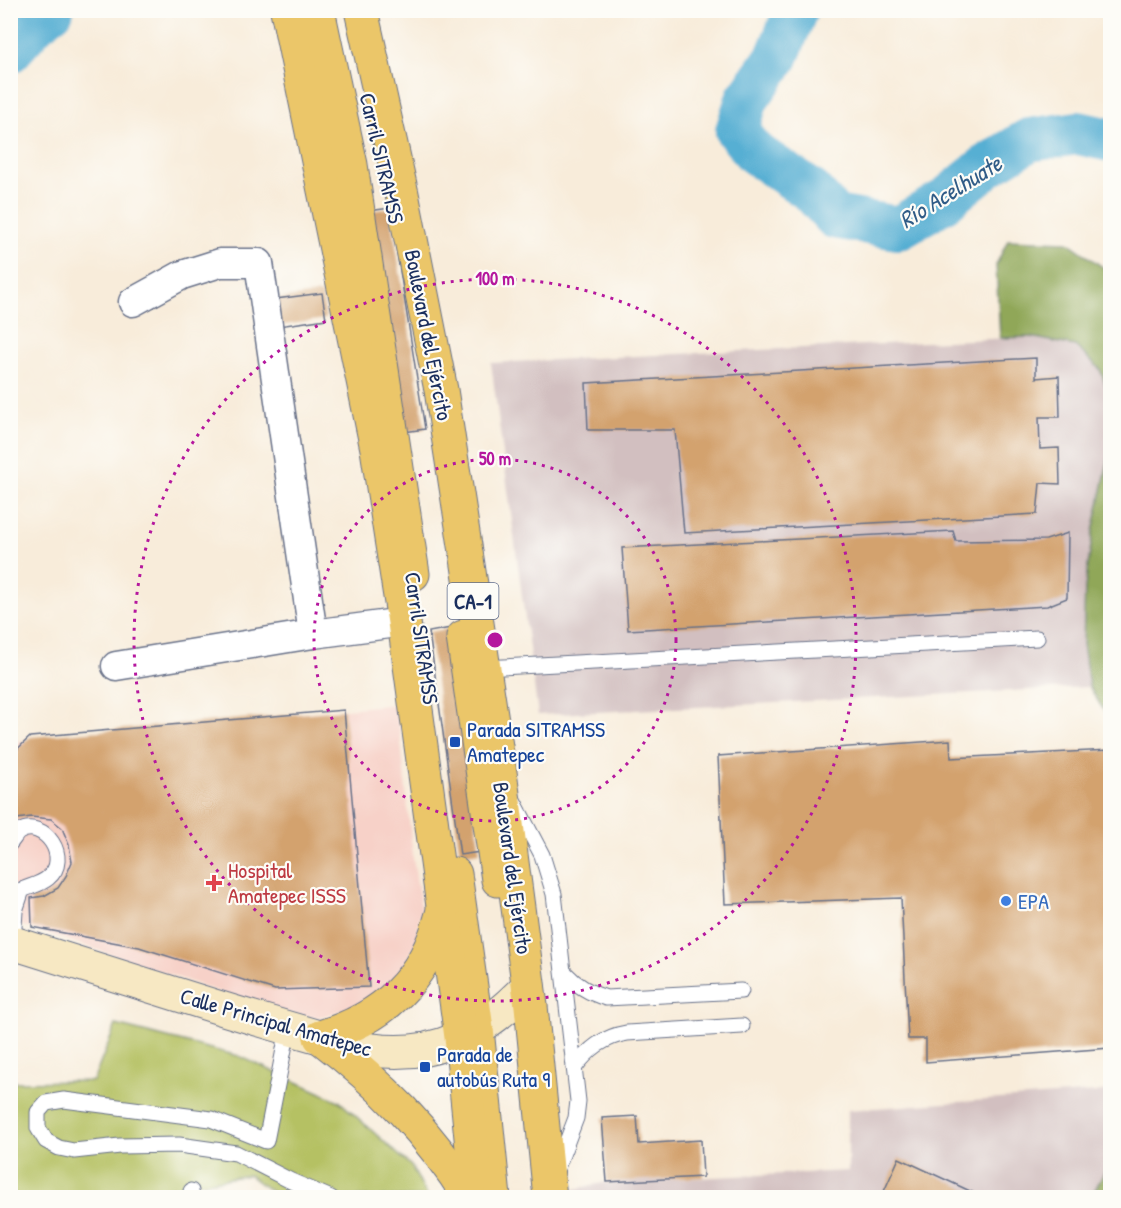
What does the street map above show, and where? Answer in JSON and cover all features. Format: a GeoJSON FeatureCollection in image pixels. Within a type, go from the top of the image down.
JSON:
{"type":"FeatureCollection","features":[{"type":"Feature","properties":{"kind":"main road"},"geometry":{"type":"LineString","coordinates":[[287,10],[377,449],[404,622],[443,909],[469,1033],[477,1197]]}},
{"type":"Feature","properties":{"kind":"main road","name":"Carril SITRAMSS"},"geometry":{"type":"LineString","coordinates":[[318,10],[351,165],[403,508],[469,1033],[494,1197]]}},
{"type":"Feature","properties":{"kind":"main road","name":"Carril SITRAMSS"},"geometry":{"type":"LineString","coordinates":[[347,10],[403,246],[522,993]]}},
{"type":"Feature","properties":{"kind":"main road","name":"Boulevard del Ejército"},"geometry":{"type":"LineString","coordinates":[[361,10],[402,194],[441,390],[501,779],[545,1194]]}},
{"type":"Feature","properties":{"kind":"main road"},"geometry":{"type":"LineString","coordinates":[[320,1037],[342,1031],[364,1021],[401,992],[416,974],[428,954],[443,909]]}},
{"type":"Feature","properties":{"kind":"main road"},"geometry":{"type":"LineString","coordinates":[[320,1037],[358,1067],[407,1113],[471,1197]]}},
{"type":"Feature","properties":{"kind":"street"},"geometry":{"type":"LineString","coordinates":[[133,302],[182,275],[220,263],[259,263],[313,634]]}},
{"type":"Feature","properties":{"kind":"street"},"geometry":{"type":"LineString","coordinates":[[116,666],[313,634],[404,622]]}},
{"type":"Feature","properties":{"kind":"street","name":"Calle Principal Amatepec"},"geometry":{"type":"LineString","coordinates":[[12,943],[288,1029],[355,1048],[390,1052],[427,1048],[469,1033],[522,993]]}},
{"type":"Feature","properties":{"kind":"lane"},"geometry":{"type":"LineString","coordinates":[[484,668],[1037,638]]}},
{"type":"Feature","properties":{"kind":"lane"},"geometry":{"type":"LineString","coordinates":[[501,779],[542,855],[554,894],[565,973],[578,1101],[576,1118],[545,1194]]}},
{"type":"Feature","properties":{"kind":"lane"},"geometry":{"type":"LineString","coordinates":[[10,843],[19,832],[30,829],[44,833],[52,841],[57,853],[56,866],[51,876],[22,890],[15,911],[12,943]]}},
{"type":"Feature","properties":{"kind":"lane"},"geometry":{"type":"LineString","coordinates":[[565,973],[575,984],[590,993],[606,998],[741,991]]}},
{"type":"Feature","properties":{"kind":"lane"},"geometry":{"type":"LineString","coordinates":[[574,1068],[585,1054],[610,1036],[742,1026]]}},
{"type":"Feature","properties":{"kind":"lane"},"geometry":{"type":"LineString","coordinates":[[288,1029],[266,1141],[211,1119],[64,1100],[46,1102],[38,1112],[38,1128],[46,1141],[59,1148],[74,1151],[120,1146],[179,1145],[236,1153],[291,1181],[331,1197]]}},
{"type":"Feature","properties":{"kind":"shaded area"},"geometry":{"type":"Polygon","coordinates":[[[1031,337],[1075,346],[1100,369],[1110,397],[1109,463],[1093,532],[1085,587],[1083,644],[1089,687],[538,715],[491,363],[1031,337]]]}},
{"type":"Feature","properties":{"kind":"shaded area","name":"Hospital Amatepec ISSS"},"geometry":{"type":"Polygon","coordinates":[[[397,704],[413,858],[421,908],[416,943],[404,967],[383,992],[356,1006],[316,1018],[268,1009],[11,922],[11,742],[397,704]]]}},
{"type":"Feature","properties":{"kind":"shaded area"},"geometry":{"type":"Polygon","coordinates":[[[1110,1091],[1110,1162],[1091,1197],[566,1198],[566,1191],[607,1182],[848,1171],[848,1110],[1110,1091]]]}},
{"type":"Feature","properties":{"kind":"green space"},"geometry":{"type":"Polygon","coordinates":[[[1008,240],[1068,242],[1108,271],[1110,280],[1110,397],[1100,369],[1075,346],[1031,337],[1000,338],[996,265],[1008,240]]]}},
{"type":"Feature","properties":{"kind":"green space"},"geometry":{"type":"Polygon","coordinates":[[[1110,453],[1110,720],[1089,687],[1083,644],[1085,587],[1093,532],[1110,453]]]}},
{"type":"Feature","properties":{"kind":"green space"},"geometry":{"type":"Polygon","coordinates":[[[116,1025],[239,1056],[339,1101],[411,1166],[428,1197],[278,1197],[249,1175],[115,1197],[11,1197],[10,1082],[93,1081],[116,1025]]]}},
{"type":"Feature","properties":{"kind":"green space"},"geometry":{"type":"Polygon","coordinates":[[[1110,1162],[1110,1197],[1091,1197],[1110,1162]]]}},
{"type":"Feature","properties":{"kind":"building"},"geometry":{"type":"Polygon","coordinates":[[[390,208],[425,429],[404,432],[369,211],[390,208]]]}},
{"type":"Feature","properties":{"kind":"building"},"geometry":{"type":"Polygon","coordinates":[[[322,293],[326,319],[272,327],[268,300],[322,293]]]}},
{"type":"Feature","properties":{"kind":"building"},"geometry":{"type":"Polygon","coordinates":[[[1036,358],[1036,378],[1059,376],[1060,417],[1039,417],[1040,449],[1059,448],[1060,484],[1040,483],[1037,514],[684,533],[675,430],[588,430],[586,383],[1036,358]]]}},
{"type":"Feature","properties":{"kind":"building"},"geometry":{"type":"Polygon","coordinates":[[[953,531],[956,541],[1046,540],[1068,533],[1067,598],[1047,606],[628,630],[622,548],[953,531]]]}},
{"type":"Feature","properties":{"kind":"building","name":"Parada SITRAMSS Amatepec"},"geometry":{"type":"Polygon","coordinates":[[[451,628],[480,852],[460,855],[429,632],[451,628]]]}},
{"type":"Feature","properties":{"kind":"building","name":"Hospital Amatepec ISSS"},"geometry":{"type":"Polygon","coordinates":[[[344,710],[369,987],[275,990],[139,947],[32,927],[31,898],[44,896],[58,888],[72,862],[69,845],[62,828],[51,819],[31,817],[17,819],[10,804],[10,756],[30,737],[344,710]]]}},
{"type":"Feature","properties":{"kind":"building","name":"EPA"},"geometry":{"type":"Polygon","coordinates":[[[950,740],[951,758],[1110,750],[1110,1048],[926,1062],[926,1039],[908,1039],[901,898],[725,904],[718,756],[950,740]]]}},
{"type":"Feature","properties":{"kind":"building"},"geometry":{"type":"Polygon","coordinates":[[[637,1116],[639,1144],[701,1140],[703,1177],[607,1182],[602,1118],[637,1116]]]}},
{"type":"Feature","properties":{"kind":"building"},"geometry":{"type":"Polygon","coordinates":[[[899,1158],[985,1198],[881,1198],[899,1158]]]}},
{"type":"Feature","properties":{"kind":"waterway","name":"Río Acelhuate"},"geometry":{"type":"LineString","coordinates":[[10,51],[36,22],[52,10]]}},
{"type":"Feature","properties":{"kind":"waterway","name":"Río Acelhuate"},"geometry":{"type":"LineString","coordinates":[[796,10],[777,57],[747,99],[737,131],[755,153],[811,191],[835,217],[898,228],[944,201],[988,165],[1029,140],[1078,133],[1110,140]]}},
{"type":"Feature","properties":{"kind":"place","name":"Parada SITRAMSS Amatepec"},"geometry":{"type":"Point","coordinates":[455,742]}},
{"type":"Feature","properties":{"kind":"place","name":"Hospital Amatepec ISSS"},"geometry":{"type":"Point","coordinates":[214,883]}},
{"type":"Feature","properties":{"kind":"place","name":"EPA"},"geometry":{"type":"Point","coordinates":[1006,901]}},
{"type":"Feature","properties":{"kind":"place","name":"Parada de autobús Ruta 9"},"geometry":{"type":"Point","coordinates":[425,1067]}}]}
